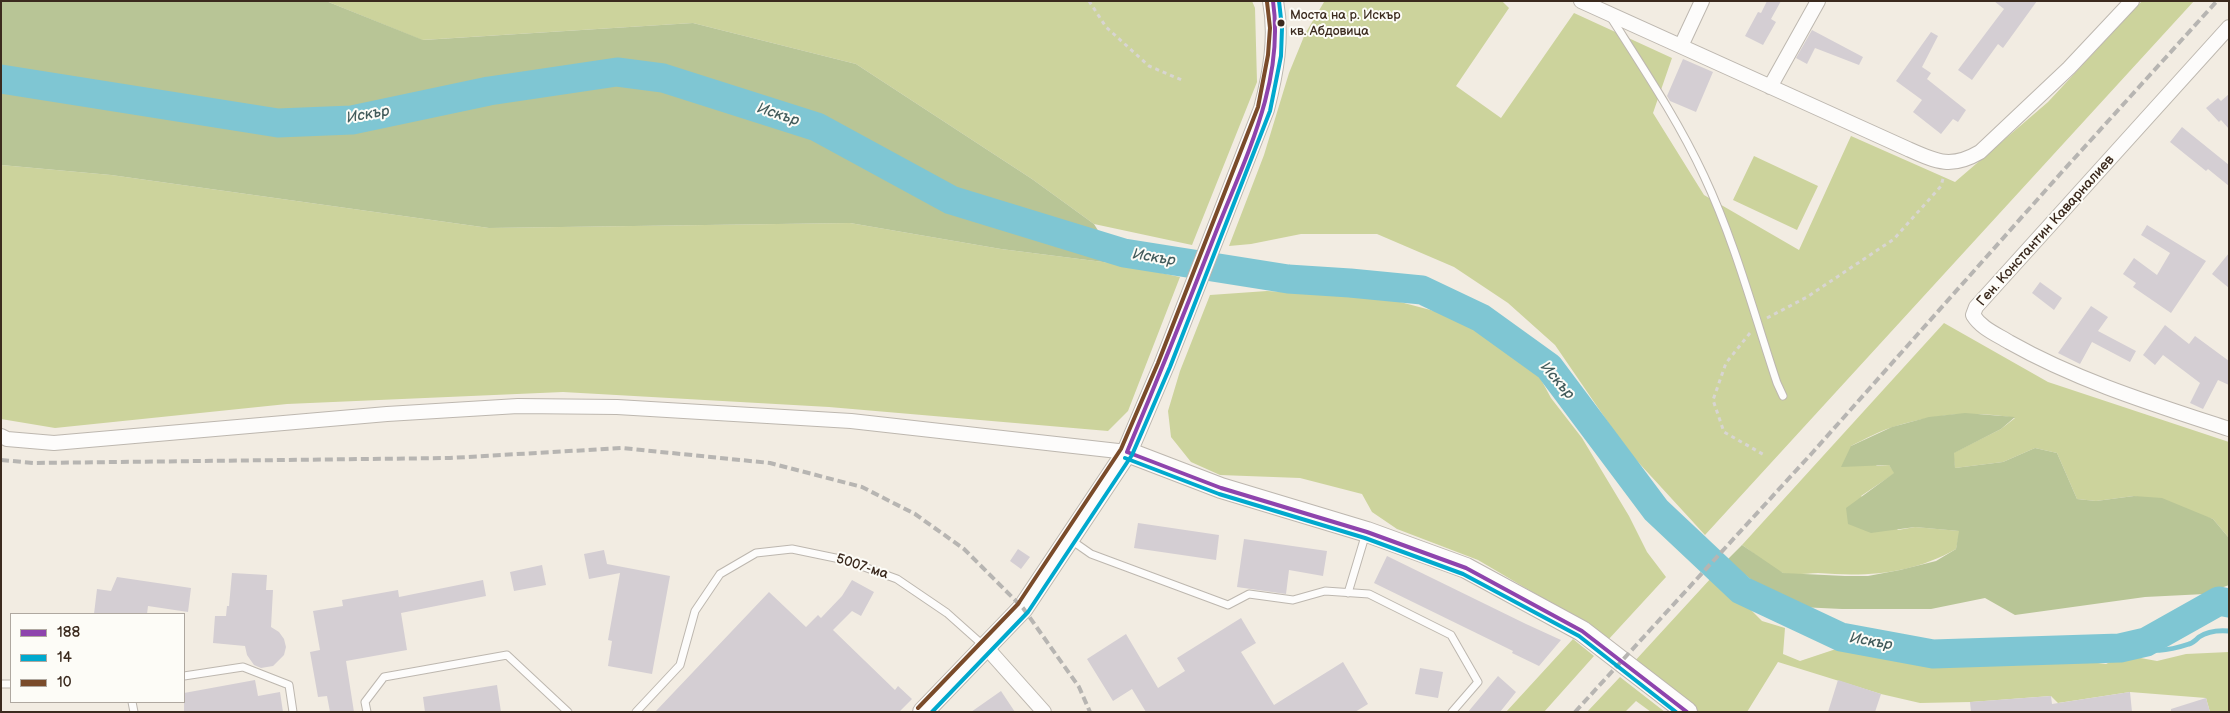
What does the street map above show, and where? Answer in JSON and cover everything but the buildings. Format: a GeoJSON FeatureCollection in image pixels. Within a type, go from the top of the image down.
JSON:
{"type":"FeatureCollection","features":[{"type":"Feature","properties":{"kind":"street"},"geometry":{"type":"LineString","coordinates":[[1581,1],[1908,149],[1947,163],[1964,161],[1980,152],[2069,68],[2132,1]]}},
{"type":"Feature","properties":{"kind":"street"},"geometry":{"type":"LineString","coordinates":[[1681,46],[1702,1]]}},
{"type":"Feature","properties":{"kind":"street"},"geometry":{"type":"LineString","coordinates":[[1770,87],[1818,1]]}},
{"type":"Feature","properties":{"kind":"street"},"geometry":{"type":"LineString","coordinates":[[923,712],[1023,608],[1071,540],[1127,452],[1164,365],[1264,109],[1273,73],[1278,3]]}},
{"type":"Feature","properties":{"kind":"street","name":"Ген. Константин Каварналиев"},"geometry":{"type":"LineString","coordinates":[[2226,37],[1976,308],[1973,315],[1976,321],[1987,329],[2042,360],[2082,379],[2229,429]]}},
{"type":"Feature","properties":{"kind":"street"},"geometry":{"type":"LineString","coordinates":[[1,436],[7,439],[54,443],[387,414],[518,406],[617,407],[851,421],[1127,452],[1222,488],[1367,532],[1466,568],[1582,632],[1687,712]]}},
{"type":"Feature","properties":{"kind":"street"},"geometry":{"type":"LineString","coordinates":[[986,647],[1044,712]]}},
{"type":"Feature","properties":{"kind":"lane"},"geometry":{"type":"LineString","coordinates":[[1609,14],[1678,124],[1704,176],[1727,229],[1757,324],[1783,396]]}},
{"type":"Feature","properties":{"kind":"lane"},"geometry":{"type":"LineString","coordinates":[[1348,593],[1367,532]]}},
{"type":"Feature","properties":{"kind":"lane"},"geometry":{"type":"LineString","coordinates":[[1071,540],[1091,554],[1228,605],[1249,594],[1293,600],[1325,591],[1369,594],[1451,635],[1478,682],[1452,712]]}},
{"type":"Feature","properties":{"kind":"lane","name":"5007-ма"},"geometry":{"type":"LineString","coordinates":[[636,712],[680,665],[695,611],[720,574],[756,553],[792,549],[845,560],[897,579],[947,613],[986,647]]}},
{"type":"Feature","properties":{"kind":"lane"},"geometry":{"type":"LineString","coordinates":[[367,712],[364,702],[384,677],[507,655],[568,712]]}},
{"type":"Feature","properties":{"kind":"lane"},"geometry":{"type":"LineString","coordinates":[[185,676],[243,667],[289,685],[293,712]]}},
{"type":"Feature","properties":{"kind":"path"},"geometry":{"type":"LineString","coordinates":[[1089,1],[1106,27],[1149,66],[1184,81]]}},
{"type":"Feature","properties":{"kind":"path"},"geometry":{"type":"LineString","coordinates":[[1766,456],[1724,432],[1713,400],[1726,363],[1757,324],[1807,297],[1894,239],[1941,186],[1947,163]]}},
{"type":"Feature","properties":{"kind":"green space"},"geometry":{"type":"Polygon","coordinates":[[[1,1],[326,1],[423,40],[693,23],[856,64],[1032,179],[1094,224],[1119,264],[1001,249],[850,223],[489,228],[111,175],[1,165],[1,1]]]}},
{"type":"Feature","properties":{"kind":"green space"},"geometry":{"type":"Polygon","coordinates":[[[326,1],[1252,1],[1255,8],[1257,82],[1192,245],[1094,224],[1032,179],[856,64],[693,23],[422,40],[326,1]]]}},
{"type":"Feature","properties":{"kind":"green space"},"geometry":{"type":"Polygon","coordinates":[[[1502,1],[1509,8],[1456,86],[1501,118],[1574,13],[1672,58],[1653,113],[1704,195],[1799,250],[1851,136],[1955,182],[2048,102],[2142,1],[2194,1],[1705,535],[1627,450],[1555,345],[1508,303],[1454,267],[1377,234],[1301,234],[1251,244],[1229,246],[1264,155],[1289,73],[1305,34],[1324,2],[1502,1]]]}},
{"type":"Feature","properties":{"kind":"green space"},"geometry":{"type":"Polygon","coordinates":[[[1754,156],[1818,186],[1797,230],[1733,200],[1754,156]]]}},
{"type":"Feature","properties":{"kind":"green space"},"geometry":{"type":"Polygon","coordinates":[[[1,165],[111,175],[489,228],[850,223],[1001,249],[1119,264],[1180,277],[1128,411],[1108,431],[829,407],[563,392],[287,404],[55,428],[1,419],[1,165]]]}},
{"type":"Feature","properties":{"kind":"green space"},"geometry":{"type":"Polygon","coordinates":[[[1267,291],[1385,298],[1461,318],[1538,374],[1551,398],[1582,438],[1629,516],[1647,552],[1666,577],[1608,640],[1585,623],[1478,560],[1397,529],[1372,512],[1362,494],[1300,478],[1220,475],[1191,462],[1171,437],[1168,411],[1180,371],[1210,295],[1267,291]]]}},
{"type":"Feature","properties":{"kind":"green space"},"geometry":{"type":"Polygon","coordinates":[[[1944,323],[2048,382],[2229,442],[2229,538],[2213,519],[2134,496],[2096,501],[2077,499],[2057,453],[2035,448],[2003,462],[1955,468],[1953,453],[2001,429],[2015,418],[1969,414],[1938,416],[1908,423],[1883,431],[1851,446],[1877,466],[1889,465],[1895,473],[1861,496],[1898,530],[1915,527],[1960,531],[1956,549],[1923,564],[1889,572],[1872,574],[1791,574],[1779,571],[1742,545],[1944,323]]]}},
{"type":"Feature","properties":{"kind":"green space"},"geometry":{"type":"Polygon","coordinates":[[[1965,413],[2015,417],[2001,429],[1954,453],[1955,468],[2003,462],[2035,448],[2057,453],[2077,499],[2096,501],[2134,496],[2162,498],[2213,519],[2229,538],[2229,585],[2205,594],[2145,597],[2015,615],[1985,598],[1931,609],[1800,607],[1770,595],[1727,560],[1742,545],[1783,573],[1868,576],[1936,561],[1956,549],[1959,531],[1915,527],[1871,533],[1848,524],[1846,508],[1894,473],[1889,465],[1841,467],[1851,446],[1892,427],[1929,417],[1965,413]]]}},
{"type":"Feature","properties":{"kind":"green space"},"geometry":{"type":"Polygon","coordinates":[[[1712,577],[1725,584],[1762,621],[1785,628],[1783,654],[1800,661],[1836,649],[1920,661],[2066,659],[2106,664],[2124,655],[2157,661],[2186,654],[2229,652],[2229,712],[2210,712],[2206,698],[2130,692],[2058,703],[2051,696],[1971,702],[1920,703],[1881,694],[1778,662],[1747,712],[1697,712],[1633,663],[1712,577]]]}},
{"type":"Feature","properties":{"kind":"green space"},"geometry":{"type":"Polygon","coordinates":[[[1573,639],[1594,656],[1544,712],[1506,712],[1573,639]]]}},
{"type":"Feature","properties":{"kind":"green space"},"geometry":{"type":"Polygon","coordinates":[[[1620,677],[1665,712],[1651,712],[1636,701],[1625,712],[1587,712],[1620,677]]]}},
{"type":"Feature","properties":{"kind":"waterway","name":"Искър"},"geometry":{"type":"LineString","coordinates":[[1,79],[278,123],[352,120],[489,91],[617,72],[663,78],[817,127],[951,200],[1124,253],[1288,279],[1422,290],[1481,318],[1549,367],[1656,510],[1741,590],[1841,637],[1933,654],[2120,648],[2146,642],[2219,601],[2229,603]]}},
{"type":"Feature","properties":{"kind":"waterway","name":"Искър"},"geometry":{"type":"LineString","coordinates":[[2219,601],[2229,597]]}},
{"type":"Feature","properties":{"kind":"waterway"},"geometry":{"type":"LineString","coordinates":[[2129,646],[2166,650],[2190,644],[2202,635],[2210,632],[2229,631]]}},
{"type":"Feature","properties":{"kind":"railway"},"geometry":{"type":"LineString","coordinates":[[1575,712],[1813,452],[2217,1]]}},
{"type":"Feature","properties":{"kind":"railway"},"geometry":{"type":"LineString","coordinates":[[1,460],[34,463],[450,458],[622,448],[770,463],[862,487],[915,514],[964,549],[1023,608],[1079,687],[1090,712]]}},
{"type":"Feature","properties":{"kind":"transit line","name":"188"},"geometry":{"type":"LineString","coordinates":[[1127,452],[1259,122],[1273,62],[1275,32],[1273,1]]}},
{"type":"Feature","properties":{"kind":"transit line","name":"14"},"geometry":{"type":"LineString","coordinates":[[932,712],[1028,612],[1132,455],[1170,367],[1270,111],[1281,56],[1282,28],[1279,1]]}},
{"type":"Feature","properties":{"kind":"transit line","name":"10"},"geometry":{"type":"LineString","coordinates":[[918,708],[1018,604],[1121,449],[1158,363],[1258,107],[1268,55],[1270,28],[1267,2]]}},
{"type":"Feature","properties":{"kind":"transit line","name":"188"},"geometry":{"type":"LineString","coordinates":[[1127,452],[1221,488],[1367,532],[1466,568],[1582,631],[1687,712]]}},
{"type":"Feature","properties":{"kind":"transit line","name":"14"},"geometry":{"type":"LineString","coordinates":[[1125,458],[1219,494],[1365,538],[1463,574],[1579,636],[1676,712]]}},
{"type":"Feature","properties":{"kind":"place","name":"Моста на р. Искър кв. Абдовица"},"geometry":{"type":"Point","coordinates":[1281,23]}}]}
